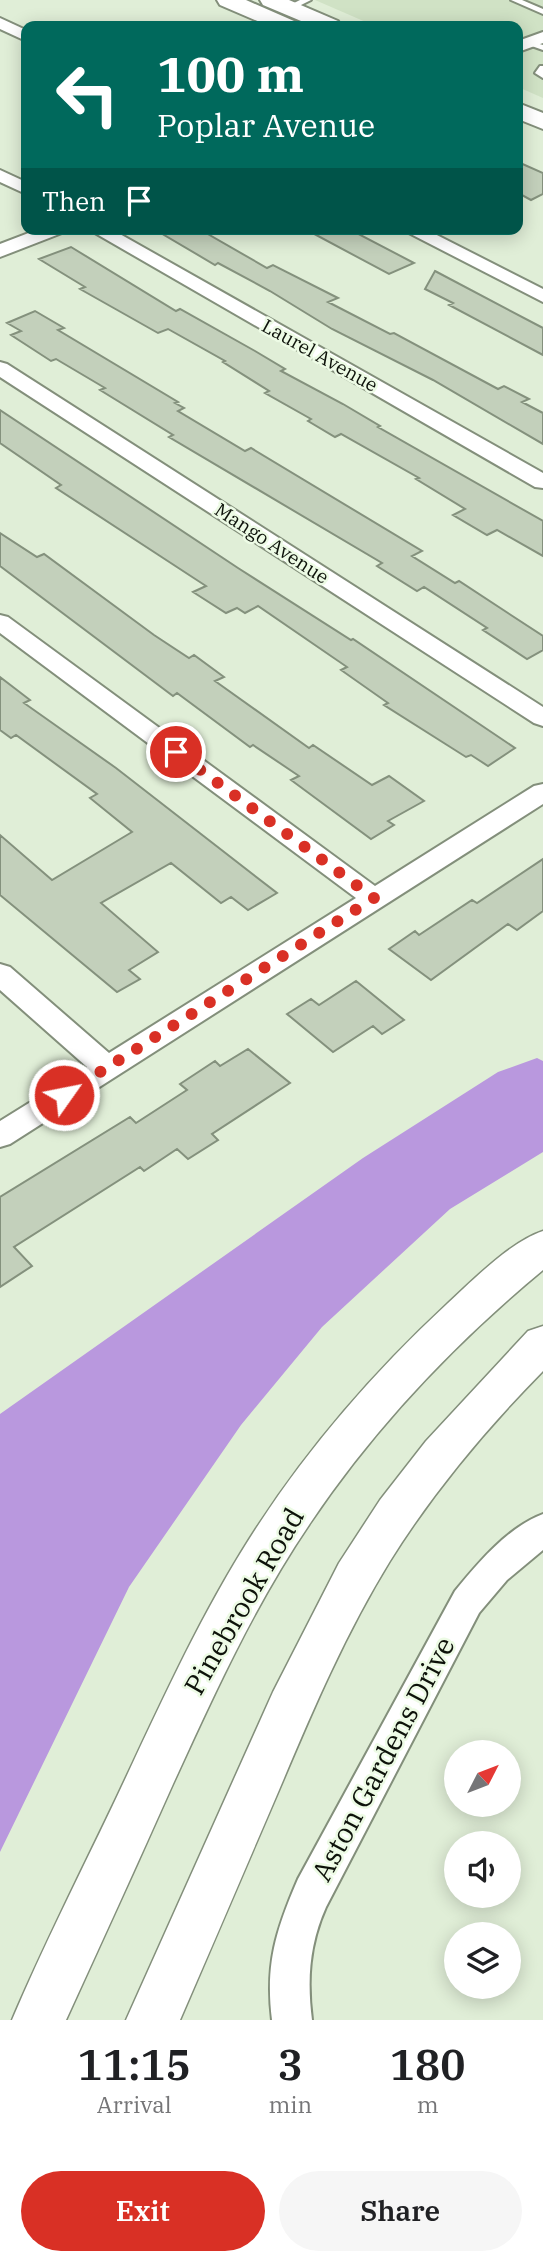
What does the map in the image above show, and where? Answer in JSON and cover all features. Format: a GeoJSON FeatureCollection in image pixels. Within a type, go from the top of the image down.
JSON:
{"type":"FeatureCollection","features":[{"type":"Feature","properties":{"kind":"main road"},"geometry":{"type":"LineString","coordinates":[[228,0],[288,8],[318,21]]}},
{"type":"Feature","properties":{"kind":"main road"},"geometry":{"type":"LineString","coordinates":[[523,112],[543,122]]}},
{"type":"Feature","properties":{"kind":"main road"},"geometry":{"type":"LineString","coordinates":[[523,133],[543,142]]}},
{"type":"Feature","properties":{"kind":"street"},"geometry":{"type":"LineString","coordinates":[[0,23],[21,34]]}},
{"type":"Feature","properties":{"kind":"street"},"geometry":{"type":"LineString","coordinates":[[0,175],[21,186]]}},
{"type":"Feature","properties":{"kind":"street"},"geometry":{"type":"LineString","coordinates":[[0,251],[41,235]]}},
{"type":"Feature","properties":{"kind":"street","name":"Laurel Avenue"},"geometry":{"type":"LineString","coordinates":[[108,235],[543,482]]}},
{"type":"Feature","properties":{"kind":"street"},"geometry":{"type":"LineString","coordinates":[[422,235],[543,296]]}},
{"type":"Feature","properties":{"kind":"street","name":"Mango Avenue"},"geometry":{"type":"LineString","coordinates":[[0,368],[543,718]]}},
{"type":"Feature","properties":{"kind":"street"},"geometry":{"type":"LineString","coordinates":[[0,622],[374,898]]}},
{"type":"Feature","properties":{"kind":"street"},"geometry":{"type":"LineString","coordinates":[[0,1136],[543,792]]}},
{"type":"Feature","properties":{"kind":"street"},"geometry":{"type":"LineString","coordinates":[[0,974],[107,1068]]}},
{"type":"Feature","properties":{"kind":"street","name":"Pinebrook Road"},"geometry":{"type":"LineString","coordinates":[[39,2020],[205,1662],[295,1508],[390,1387],[458,1319],[543,1247]]}},
{"type":"Feature","properties":{"kind":"street"},"geometry":{"type":"LineString","coordinates":[[153,2020],[315,1650],[356,1576],[397,1511],[438,1457],[543,1343]]}},
{"type":"Feature","properties":{"kind":"street","name":"Aston Gardens Drive"},"geometry":{"type":"LineString","coordinates":[[292,2020],[287,1989],[288,1956],[298,1923],[312,1893],[467,1602],[495,1569],[543,1529]]}},
{"type":"Feature","properties":{"kind":"lane"},"geometry":{"type":"LineString","coordinates":[[515,0],[543,12]]}},
{"type":"Feature","properties":{"kind":"lane"},"geometry":{"type":"LineString","coordinates":[[543,68],[538,73],[543,76]]}},
{"type":"Feature","properties":{"kind":"shaded area"},"geometry":{"type":"Polygon","coordinates":[[[315,0],[543,0],[543,98],[523,89],[523,21],[363,21],[315,0]]]}},
{"type":"Feature","properties":{"kind":"shaded area"},"geometry":{"type":"Polygon","coordinates":[[[537,1058],[543,1061],[543,1152],[450,1209],[322,1327],[241,1425],[129,1587],[0,1852],[0,1414],[363,1158],[498,1072],[537,1058]]]}},
{"type":"Feature","properties":{"kind":"building"},"geometry":{"type":"Polygon","coordinates":[[[523,164],[543,173],[543,194],[531,200],[523,196],[523,164]]]}},
{"type":"Feature","properties":{"kind":"building"},"geometry":{"type":"Polygon","coordinates":[[[164,235],[209,235],[267,268],[273,265],[338,298],[328,302],[390,334],[394,333],[498,389],[504,386],[529,399],[522,402],[543,413],[543,444],[433,380],[332,329],[270,291],[218,263],[215,265],[164,235]]]}},
{"type":"Feature","properties":{"kind":"building"},"geometry":{"type":"Polygon","coordinates":[[[316,235],[360,235],[414,263],[389,274],[316,235]]]}},
{"type":"Feature","properties":{"kind":"building"},"geometry":{"type":"Polygon","coordinates":[[[71,247],[176,311],[180,309],[255,351],[285,369],[281,371],[343,404],[380,426],[378,427],[543,521],[543,556],[497,530],[487,535],[453,515],[465,509],[416,479],[419,478],[341,434],[335,437],[308,421],[311,419],[265,393],[269,391],[223,362],[225,361],[168,329],[158,333],[80,289],[85,287],[39,259],[71,247]]]}},
{"type":"Feature","properties":{"kind":"building"},"geometry":{"type":"Polygon","coordinates":[[[435,271],[543,328],[543,355],[449,305],[453,303],[425,289],[435,271]]]}},
{"type":"Feature","properties":{"kind":"building"},"geometry":{"type":"Polygon","coordinates":[[[35,311],[64,328],[58,330],[178,402],[175,403],[184,408],[178,411],[245,451],[251,448],[422,551],[412,556],[455,583],[459,581],[543,636],[543,650],[527,659],[483,630],[487,628],[424,587],[417,591],[377,566],[382,563],[169,437],[173,435],[100,390],[105,388],[56,359],[51,361],[11,335],[21,331],[7,323],[35,311]]]}},
{"type":"Feature","properties":{"kind":"building"},"geometry":{"type":"Polygon","coordinates":[[[0,410],[238,568],[353,639],[515,748],[488,766],[471,755],[466,757],[384,705],[388,703],[341,670],[347,667],[258,606],[245,613],[237,608],[226,613],[193,592],[206,586],[56,488],[61,485],[0,443],[0,410]]]}},
{"type":"Feature","properties":{"kind":"building"},"geometry":{"type":"Polygon","coordinates":[[[0,533],[37,557],[44,554],[154,635],[189,658],[194,655],[224,677],[215,681],[309,748],[313,745],[372,785],[389,776],[424,801],[388,821],[394,825],[371,839],[291,780],[299,776],[253,745],[250,747],[177,693],[173,696],[0,566],[0,533]]]}},
{"type":"Feature","properties":{"kind":"building"},"geometry":{"type":"Polygon","coordinates":[[[0,677],[30,700],[24,703],[116,768],[277,893],[248,910],[231,897],[221,903],[171,863],[101,903],[158,952],[129,970],[140,979],[117,992],[0,895],[0,835],[52,880],[132,832],[90,798],[97,794],[16,735],[11,738],[0,730],[0,677]]]}},
{"type":"Feature","properties":{"kind":"building"},"geometry":{"type":"Polygon","coordinates":[[[543,859],[543,911],[517,930],[508,924],[431,980],[389,949],[415,931],[419,935],[472,900],[477,903],[543,859]]]}},
{"type":"Feature","properties":{"kind":"building"},"geometry":{"type":"Polygon","coordinates":[[[356,981],[404,1020],[382,1034],[373,1026],[333,1052],[287,1014],[311,999],[319,1005],[356,981]]]}},
{"type":"Feature","properties":{"kind":"building"},"geometry":{"type":"Polygon","coordinates":[[[248,1049],[290,1083],[212,1134],[218,1140],[188,1159],[177,1149],[144,1171],[140,1167],[14,1247],[32,1266],[0,1287],[0,1197],[130,1117],[136,1123],[187,1090],[180,1084],[215,1061],[220,1066],[248,1049]]]}},
{"type":"Feature","properties":{"kind":"route"},"geometry":{"type":"LineString","coordinates":[[64,1095],[374,898],[176,752]]}}]}
